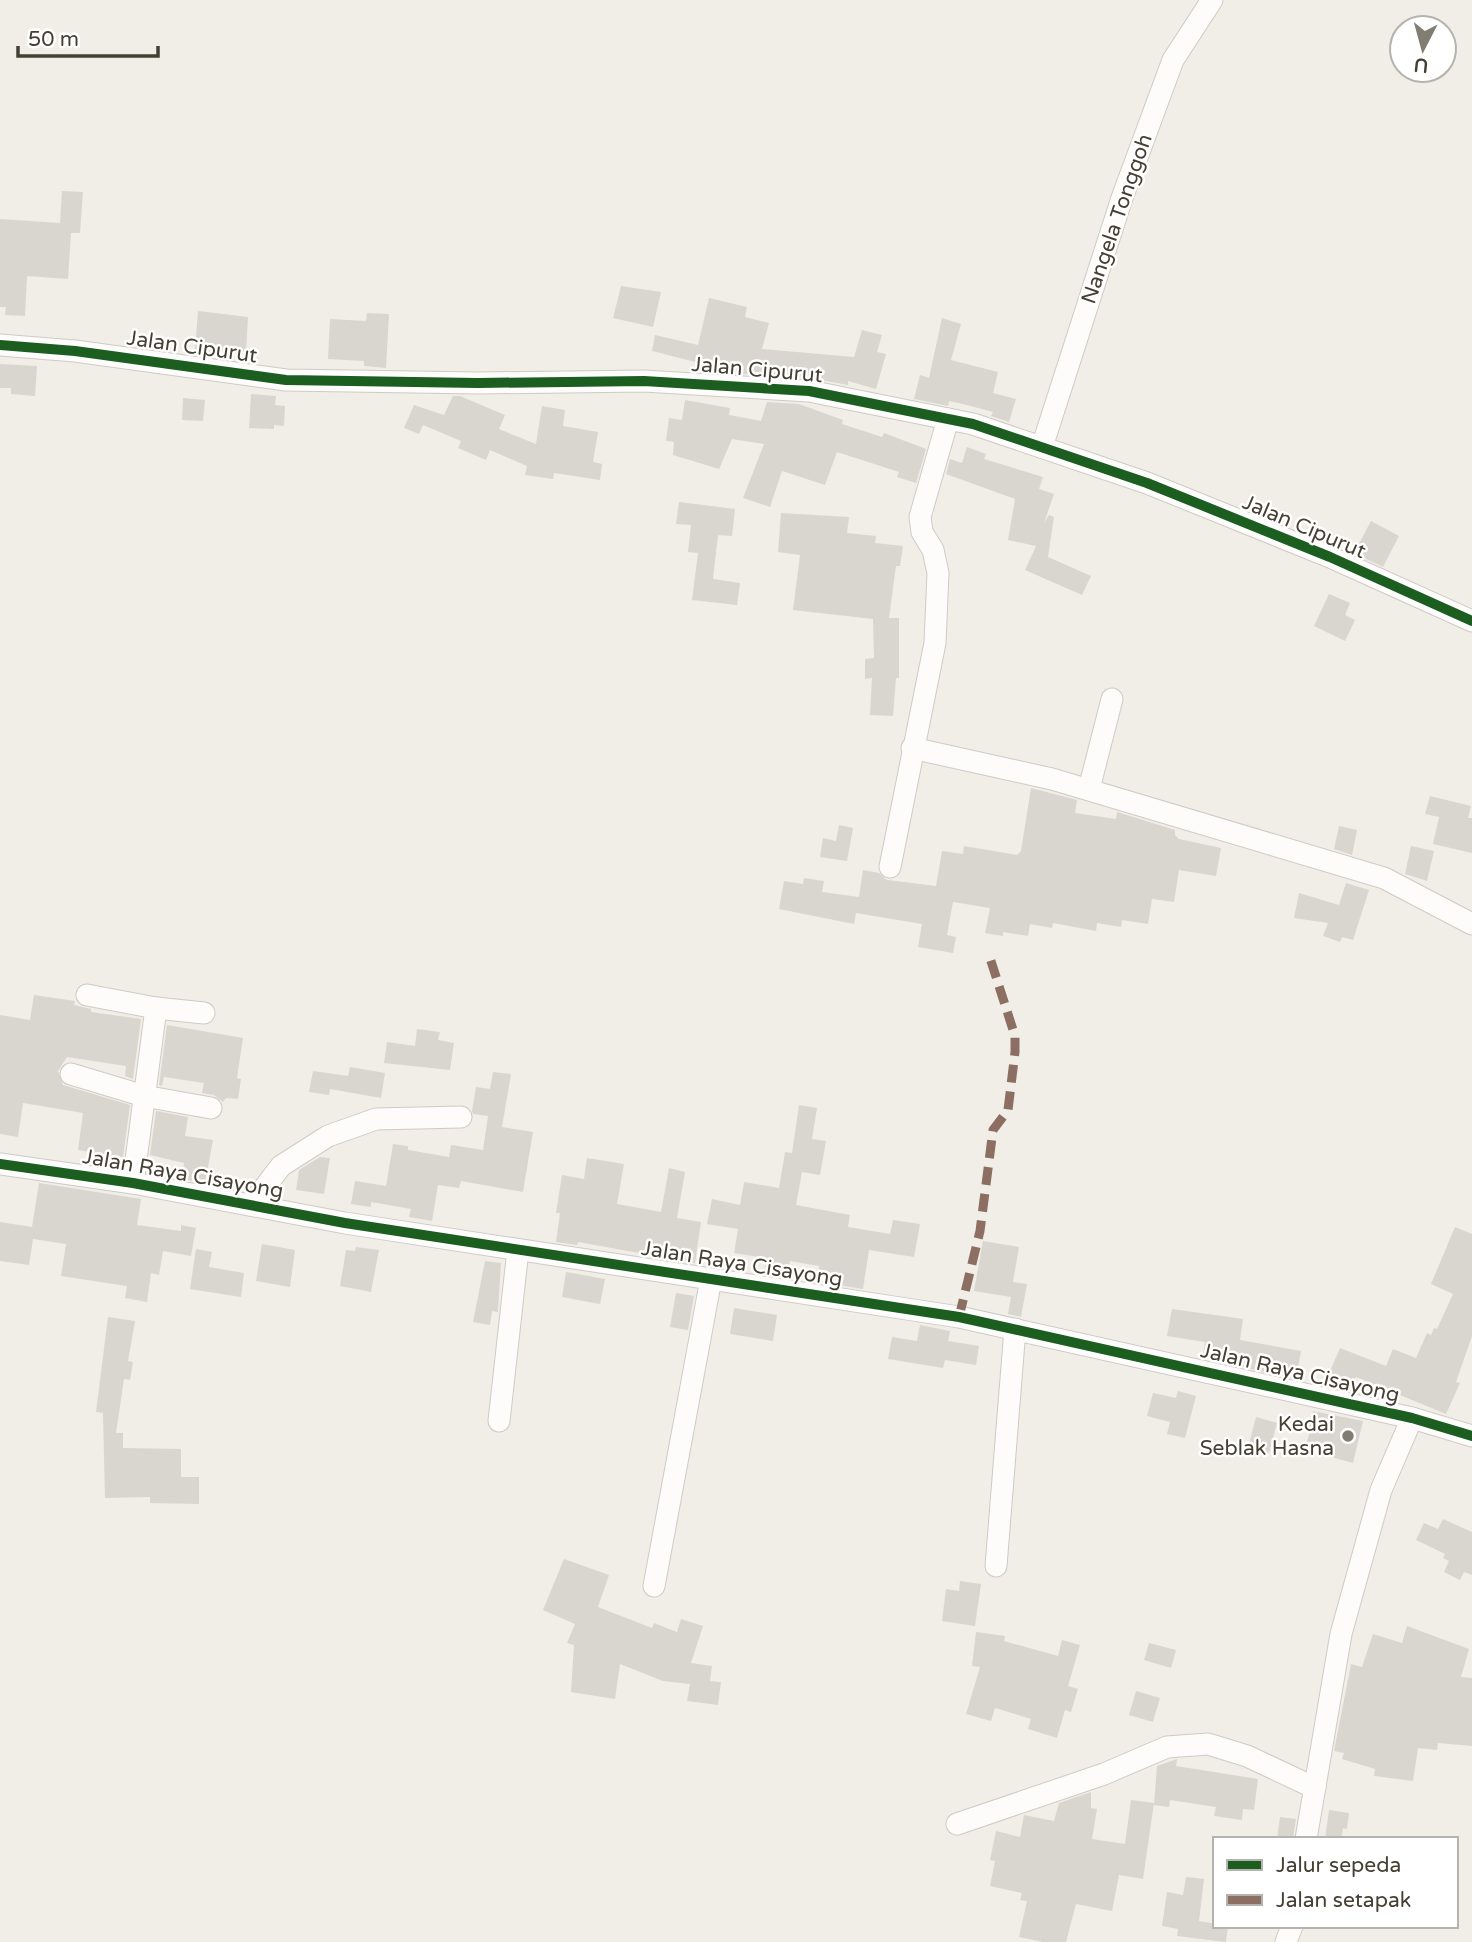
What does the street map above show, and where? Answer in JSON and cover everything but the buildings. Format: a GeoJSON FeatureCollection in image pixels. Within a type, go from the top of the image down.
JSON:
{"type":"FeatureCollection","features":[{"type":"Feature","properties":{"kind":"street","name":"Nangela Tonggoh"},"geometry":{"type":"LineString","coordinates":[[1042,447],[1122,198],[1173,60],[1212,0]]}},
{"type":"Feature","properties":{"kind":"street","name":"Jalan Cipurut"},"geometry":{"type":"LineString","coordinates":[[0,345],[75,351],[286,380],[478,383],[644,381],[809,391],[948,418],[1042,447],[1147,484],[1330,557],[1472,621]]}},
{"type":"Feature","properties":{"kind":"street"},"geometry":{"type":"LineString","coordinates":[[890,867],[935,643],[938,584],[933,550],[922,532],[921,506],[948,418]]}},
{"type":"Feature","properties":{"kind":"street"},"geometry":{"type":"LineString","coordinates":[[1088,789],[1112,699]]}},
{"type":"Feature","properties":{"kind":"street"},"geometry":{"type":"LineString","coordinates":[[912,748],[1088,789],[1384,878],[1472,924]]}},
{"type":"Feature","properties":{"kind":"street"},"geometry":{"type":"LineString","coordinates":[[87,995],[156,1008],[204,1013]]}},
{"type":"Feature","properties":{"kind":"street"},"geometry":{"type":"LineString","coordinates":[[134,1183],[156,1008]]}},
{"type":"Feature","properties":{"kind":"street"},"geometry":{"type":"LineString","coordinates":[[71,1074],[144,1096],[211,1108]]}},
{"type":"Feature","properties":{"kind":"street"},"geometry":{"type":"LineString","coordinates":[[251,1205],[281,1166],[327,1136],[376,1119],[461,1117]]}},
{"type":"Feature","properties":{"kind":"street","name":"Jalan Raya Cisayong"},"geometry":{"type":"LineString","coordinates":[[0,1164],[134,1183],[518,1250],[959,1317],[1412,1418],[1472,1436]]}},
{"type":"Feature","properties":{"kind":"street"},"geometry":{"type":"LineString","coordinates":[[499,1421],[518,1250]]}},
{"type":"Feature","properties":{"kind":"street"},"geometry":{"type":"LineString","coordinates":[[654,1586],[711,1279]]}},
{"type":"Feature","properties":{"kind":"street"},"geometry":{"type":"LineString","coordinates":[[996,1566],[1015,1329]]}},
{"type":"Feature","properties":{"kind":"street"},"geometry":{"type":"LineString","coordinates":[[1306,1837],[1341,1633],[1381,1490],[1412,1418]]}},
{"type":"Feature","properties":{"kind":"street"},"geometry":{"type":"LineString","coordinates":[[957,1824],[1104,1774],[1167,1746],[1208,1744],[1247,1755],[1315,1788]]}},
{"type":"Feature","properties":{"kind":"marked path"},"geometry":{"type":"LineString","coordinates":[[959,1317],[980,1231],[993,1130],[1008,1110],[1015,1052],[1015,1036],[990,958]]}},
{"type":"Feature","properties":{"kind":"cycle path"},"geometry":{"type":"LineString","coordinates":[[0,345],[75,351],[286,380],[478,383],[644,381],[809,391],[973,424],[1147,483],[1330,557],[1472,621]]}},
{"type":"Feature","properties":{"kind":"cycle path"},"geometry":{"type":"LineString","coordinates":[[0,1164],[133,1183],[345,1223],[959,1317],[1412,1418],[1472,1436]]}},
{"type":"Feature","properties":{"kind":"place","name":"Kedai Seblak Hasna"},"geometry":{"type":"Point","coordinates":[1348,1436]}}]}
